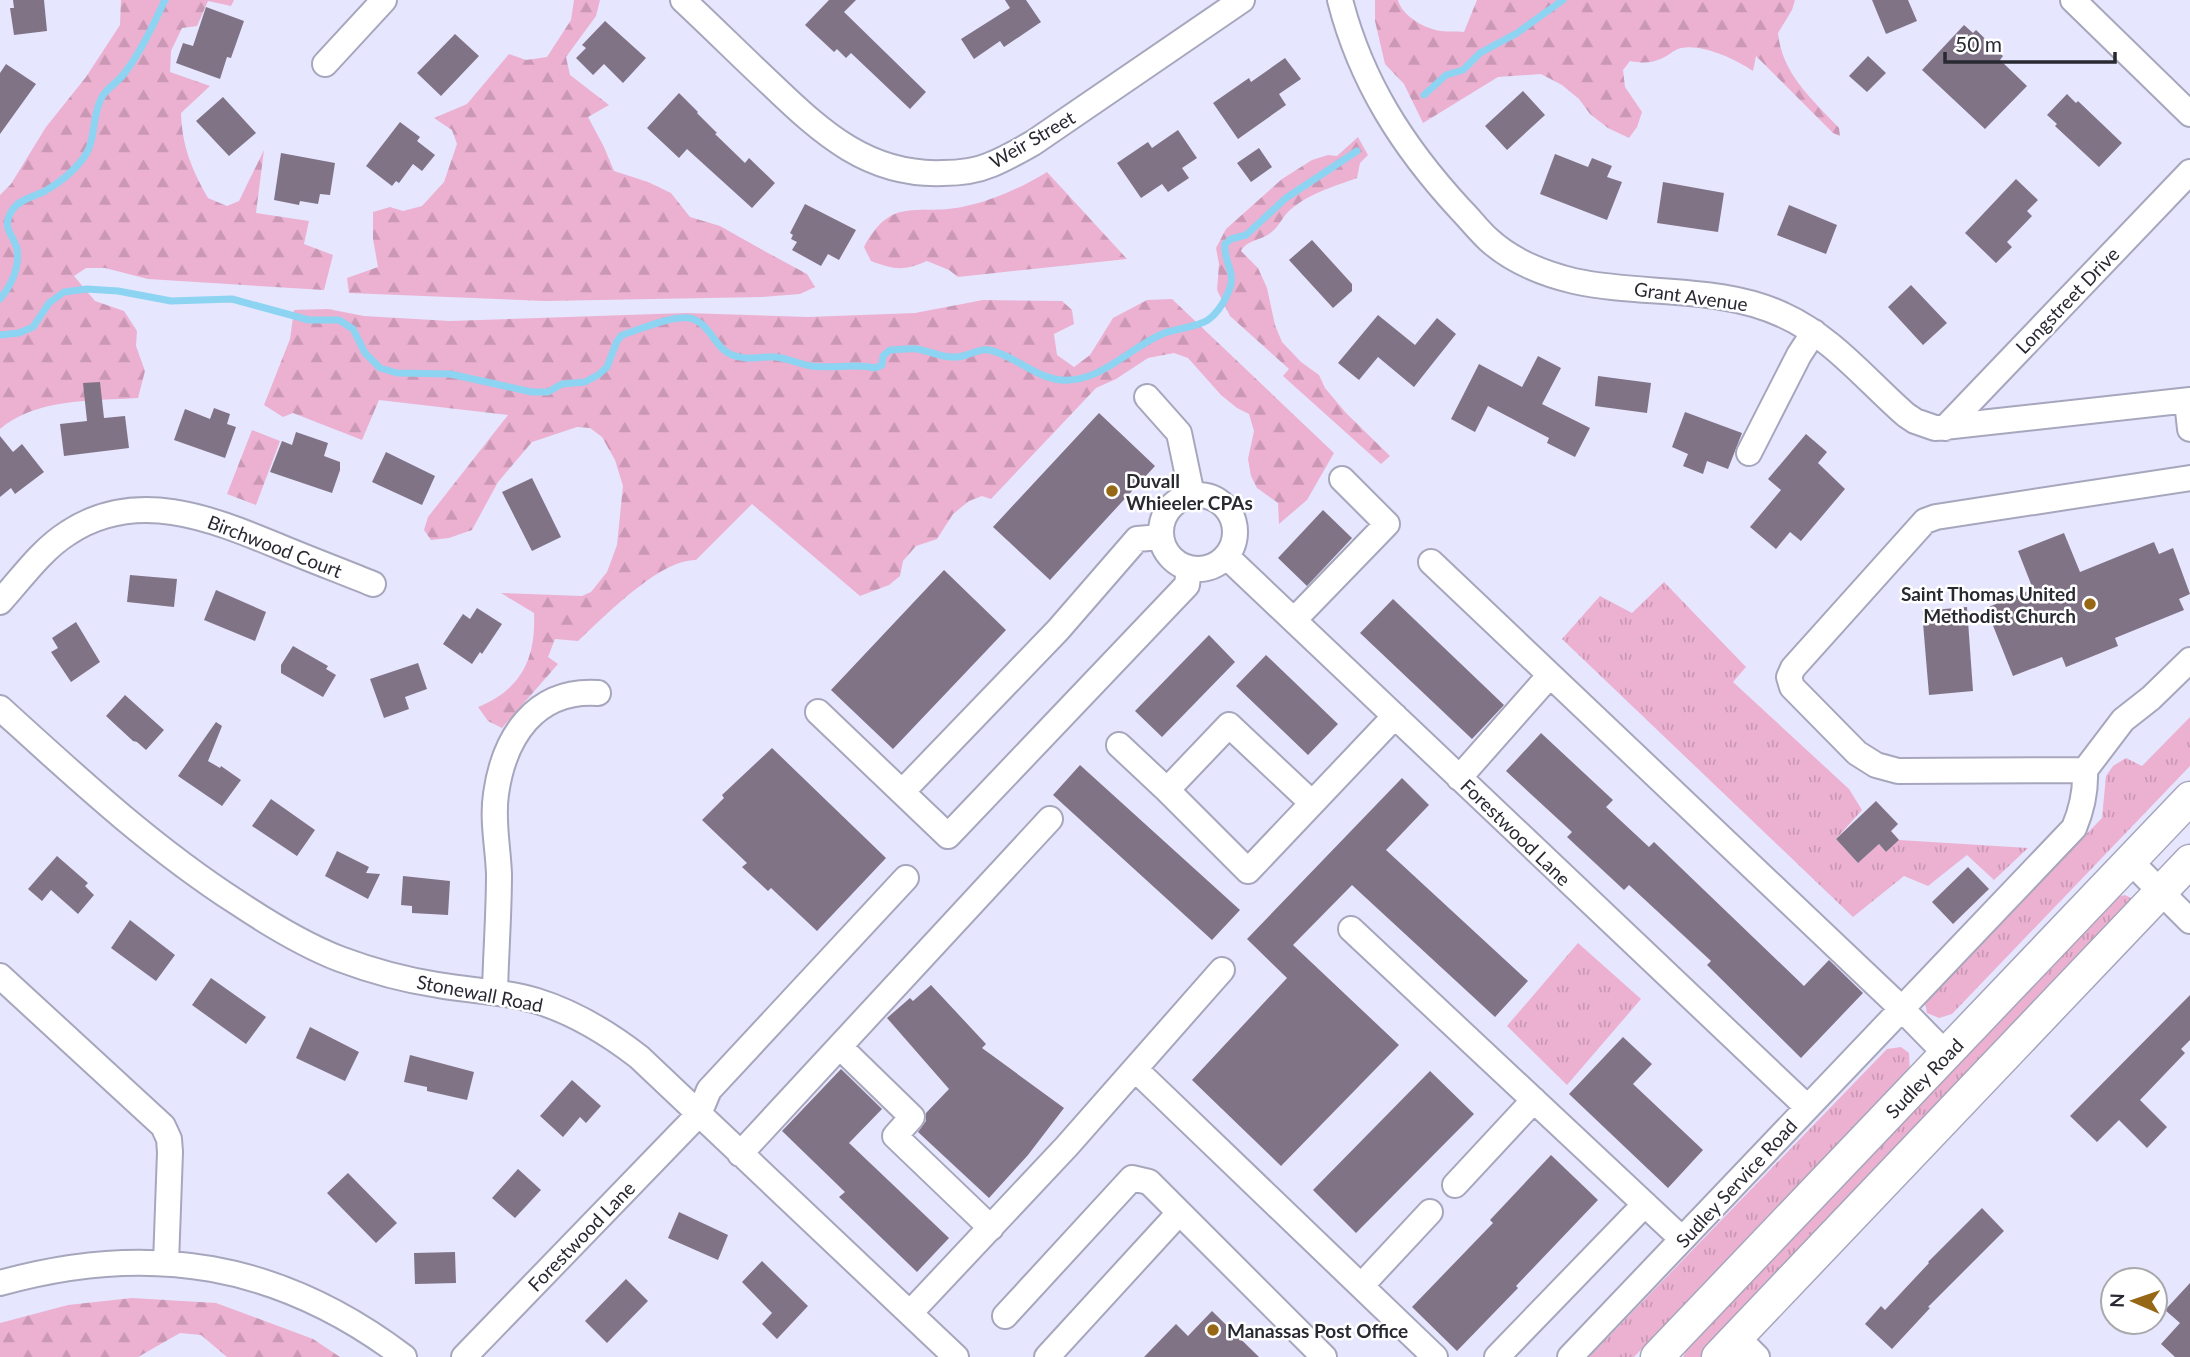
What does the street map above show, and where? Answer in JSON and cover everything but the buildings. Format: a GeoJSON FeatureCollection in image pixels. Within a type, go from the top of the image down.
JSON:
{"type":"FeatureCollection","features":[{"type":"Feature","properties":{"kind":"main road","name":"Sudley Road"},"geometry":{"type":"LineString","coordinates":[[1657,1357],[2190,798]]}},
{"type":"Feature","properties":{"kind":"main road"},"geometry":{"type":"LineString","coordinates":[[1737,1350],[2190,861]]}},
{"type":"Feature","properties":{"kind":"street"},"geometry":{"type":"LineString","coordinates":[[325,64],[384,0]]}},
{"type":"Feature","properties":{"kind":"street","name":"Weir Street"},"geometry":{"type":"LineString","coordinates":[[683,0],[794,105],[849,150],[874,162],[927,174],[958,173],[988,166],[1009,157],[1242,0]]}},
{"type":"Feature","properties":{"kind":"street","name":"Grant Avenue"},"geometry":{"type":"LineString","coordinates":[[1340,0],[1363,70],[1384,111],[1444,191],[1490,241],[1539,271],[1576,281],[1719,297],[1752,303],[1783,315],[1814,332],[1842,354],[1906,415],[1926,426],[1945,428],[2189,400]]}},
{"type":"Feature","properties":{"kind":"street"},"geometry":{"type":"LineString","coordinates":[[2073,0],[2190,114]]}},
{"type":"Feature","properties":{"kind":"street","name":"Longstreet Drive"},"geometry":{"type":"LineString","coordinates":[[1945,428],[2190,172]]}},
{"type":"Feature","properties":{"kind":"street"},"geometry":{"type":"LineString","coordinates":[[1749,453],[1814,332]]}},
{"type":"Feature","properties":{"kind":"street"},"geometry":{"type":"LineString","coordinates":[[1147,397],[1179,433],[1192,495]]}},
{"type":"Feature","properties":{"kind":"street"},"geometry":{"type":"LineString","coordinates":[[2189,400],[2190,429]]}},
{"type":"Feature","properties":{"kind":"street"},"geometry":{"type":"LineString","coordinates":[[1294,620],[1387,524],[1342,478]]}},
{"type":"Feature","properties":{"kind":"street"},"geometry":{"type":"LineString","coordinates":[[2190,478],[1925,520],[1793,668],[1789,677],[1792,687],[1847,743],[1876,765],[1898,771],[2085,770],[2123,720],[2151,698],[2190,660]]}},
{"type":"Feature","properties":{"kind":"street"},"geometry":{"type":"LineString","coordinates":[[1192,495],[1202,495],[1219,502],[1231,516],[1235,534],[1234,543],[1226,556],[1208,568],[1189,568],[1171,557],[1161,537],[1168,510],[1183,498],[1192,495]]}},
{"type":"Feature","properties":{"kind":"street","name":"Birchwood Court"},"geometry":{"type":"LineString","coordinates":[[0,602],[65,534],[103,516],[129,510],[163,510],[199,516],[373,584]]}},
{"type":"Feature","properties":{"kind":"street"},"geometry":{"type":"LineString","coordinates":[[902,792],[1058,630],[1137,539],[1161,537]]}},
{"type":"Feature","properties":{"kind":"street","name":"Forestwood Lane"},"geometry":{"type":"LineString","coordinates":[[1226,556],[1807,1107]]}},
{"type":"Feature","properties":{"kind":"street"},"geometry":{"type":"LineString","coordinates":[[1432,562],[1901,1008],[1946,1054]]}},
{"type":"Feature","properties":{"kind":"street"},"geometry":{"type":"LineString","coordinates":[[818,712],[948,836],[1187,585],[1189,568]]}},
{"type":"Feature","properties":{"kind":"street"},"geometry":{"type":"LineString","coordinates":[[1459,778],[1550,675]]}},
{"type":"Feature","properties":{"kind":"street"},"geometry":{"type":"LineString","coordinates":[[495,991],[499,872],[495,828],[496,794],[510,742],[528,718],[552,701],[572,694],[598,693]]}},
{"type":"Feature","properties":{"kind":"street","name":"Stonewall Road"},"geometry":{"type":"LineString","coordinates":[[0,708],[110,808],[174,860],[284,933],[340,959],[389,975],[439,986],[495,991],[537,1000],[573,1014],[608,1034],[639,1057],[956,1357]]}},
{"type":"Feature","properties":{"kind":"street"},"geometry":{"type":"LineString","coordinates":[[1119,746],[1248,871],[1395,716]]}},
{"type":"Feature","properties":{"kind":"street"},"geometry":{"type":"LineString","coordinates":[[1167,790],[1229,725],[1312,803]]}},
{"type":"Feature","properties":{"kind":"street","name":"Sudley Service Road"},"geometry":{"type":"LineString","coordinates":[[1570,1357],[2074,828],[2081,812],[2086,784],[2085,770]]}},
{"type":"Feature","properties":{"kind":"street"},"geometry":{"type":"LineString","coordinates":[[740,1154],[1050,819]]}},
{"type":"Feature","properties":{"kind":"street"},"geometry":{"type":"LineString","coordinates":[[2130,862],[2190,921]]}},
{"type":"Feature","properties":{"kind":"street","name":"Forestwood Lane"},"geometry":{"type":"LineString","coordinates":[[464,1357],[699,1114],[709,1090],[906,878]]}},
{"type":"Feature","properties":{"kind":"street"},"geometry":{"type":"LineString","coordinates":[[1351,929],[1682,1239]]}},
{"type":"Feature","properties":{"kind":"street"},"geometry":{"type":"LineString","coordinates":[[910,1313],[1067,1146],[1222,970]]}},
{"type":"Feature","properties":{"kind":"street"},"geometry":{"type":"LineString","coordinates":[[0,976],[163,1126],[169,1139],[170,1152],[166,1264]]}},
{"type":"Feature","properties":{"kind":"street"},"geometry":{"type":"LineString","coordinates":[[840,1047],[912,1117],[895,1136],[990,1228]]}},
{"type":"Feature","properties":{"kind":"street"},"geometry":{"type":"LineString","coordinates":[[1135,1069],[1435,1357]]}},
{"type":"Feature","properties":{"kind":"street"},"geometry":{"type":"LineString","coordinates":[[1455,1185],[1534,1100]]}},
{"type":"Feature","properties":{"kind":"street"},"geometry":{"type":"LineString","coordinates":[[1005,1316],[1132,1178],[1149,1182],[1324,1357]]}},
{"type":"Feature","properties":{"kind":"street"},"geometry":{"type":"LineString","coordinates":[[1497,1357],[1645,1204]]}},
{"type":"Feature","properties":{"kind":"street"},"geometry":{"type":"LineString","coordinates":[[1361,1286],[1430,1212]]}},
{"type":"Feature","properties":{"kind":"street"},"geometry":{"type":"LineString","coordinates":[[1054,1354],[1180,1213]]}},
{"type":"Feature","properties":{"kind":"street"},"geometry":{"type":"LineString","coordinates":[[0,1283],[68,1268],[135,1262],[187,1265],[248,1276],[277,1285],[332,1309],[375,1335],[404,1357]]}},
{"type":"Feature","properties":{"kind":"green space"},"geometry":{"type":"Polygon","coordinates":[[[121,0],[234,0],[231,6],[208,1],[197,26],[182,28],[171,51],[170,72],[210,86],[181,113],[183,136],[189,157],[208,198],[227,206],[239,201],[264,150],[256,213],[309,221],[304,244],[333,255],[324,290],[148,279],[105,268],[86,268],[74,276],[95,301],[124,311],[137,331],[136,346],[145,371],[138,398],[48,406],[14,419],[0,429],[0,195],[11,184],[46,127],[86,77],[120,25],[121,0]]]}},
{"type":"Feature","properties":{"kind":"green space"},"geometry":{"type":"Polygon","coordinates":[[[574,0],[600,0],[596,16],[566,57],[570,75],[609,105],[588,117],[614,171],[671,193],[690,217],[720,226],[807,274],[815,287],[800,294],[762,297],[545,301],[349,293],[347,278],[378,267],[373,239],[373,212],[390,207],[403,211],[422,206],[444,182],[457,144],[452,130],[434,118],[467,104],[509,54],[526,60],[547,57],[571,20],[574,0]]]}},
{"type":"Feature","properties":{"kind":"green space"},"geometry":{"type":"Polygon","coordinates":[[[1375,0],[1398,0],[1409,16],[1428,28],[1464,32],[1477,0],[1795,0],[1778,33],[1785,61],[1800,85],[1839,128],[1840,136],[1833,133],[1756,56],[1753,71],[1718,54],[1690,47],[1651,62],[1630,61],[1623,70],[1625,87],[1642,112],[1637,127],[1629,138],[1608,128],[1562,85],[1541,74],[1498,77],[1423,123],[1404,84],[1385,64],[1375,21],[1375,0]]]}},
{"type":"Feature","properties":{"kind":"green space"},"geometry":{"type":"Polygon","coordinates":[[[1358,137],[1368,155],[1360,163],[1357,178],[1320,192],[1294,206],[1272,232],[1246,245],[1241,251],[1258,268],[1267,288],[1275,325],[1282,342],[1301,362],[1319,375],[1325,388],[1346,413],[1390,456],[1381,464],[1283,376],[1289,369],[1230,316],[1217,290],[1219,264],[1216,248],[1226,229],[1282,179],[1312,160],[1328,155],[1337,156],[1358,137]]]}},
{"type":"Feature","properties":{"kind":"green space"},"geometry":{"type":"Polygon","coordinates":[[[1047,172],[1127,259],[958,277],[927,261],[905,268],[879,264],[871,261],[864,247],[874,231],[895,214],[962,207],[984,201],[1047,172]]]}},
{"type":"Feature","properties":{"kind":"green space"},"geometry":{"type":"Polygon","coordinates":[[[1172,299],[1334,453],[1307,500],[1279,524],[1278,503],[1257,488],[1251,476],[1248,459],[1254,431],[1249,414],[1221,395],[1188,358],[1174,353],[1148,358],[1116,379],[1096,388],[991,499],[982,496],[969,501],[953,514],[937,539],[916,546],[903,561],[900,576],[889,585],[860,596],[752,504],[696,560],[682,562],[650,579],[578,641],[555,639],[548,657],[558,664],[502,728],[488,721],[478,707],[506,691],[523,670],[532,644],[534,613],[501,593],[582,596],[591,592],[607,572],[617,545],[623,486],[615,460],[602,437],[590,428],[577,427],[532,442],[498,482],[472,530],[449,538],[431,540],[424,530],[428,517],[508,415],[379,400],[362,440],[293,413],[283,417],[264,405],[290,339],[294,310],[328,309],[364,316],[450,321],[686,313],[808,317],[915,313],[983,300],[1062,301],[1072,310],[1074,324],[1054,334],[1057,355],[1074,367],[1090,355],[1113,318],[1147,300],[1172,299]]]}},
{"type":"Feature","properties":{"kind":"green space"},"geometry":{"type":"Polygon","coordinates":[[[252,430],[280,441],[256,505],[227,494],[252,430]]]}},
{"type":"Feature","properties":{"kind":"green space"},"geometry":{"type":"Polygon","coordinates":[[[1664,582],[1746,667],[1733,682],[1849,789],[1862,810],[1836,839],[1858,863],[1879,844],[1886,852],[1899,840],[2028,848],[1994,880],[1967,855],[1928,886],[1904,876],[1853,917],[1562,639],[1600,596],[1632,613],[1664,582]]]}},
{"type":"Feature","properties":{"kind":"green space"},"geometry":{"type":"Polygon","coordinates":[[[2190,717],[2190,766],[1952,1014],[1939,1018],[1927,1013],[1925,1003],[1930,995],[2102,818],[2106,776],[2113,766],[2126,758],[2142,766],[2190,717]]]}},
{"type":"Feature","properties":{"kind":"green space"},"geometry":{"type":"Polygon","coordinates":[[[2125,895],[2131,898],[2132,905],[1755,1301],[1700,1357],[1683,1357],[1690,1343],[2028,986],[2117,897],[2125,895]]]}},
{"type":"Feature","properties":{"kind":"green space"},"geometry":{"type":"Polygon","coordinates":[[[1578,943],[1641,999],[1567,1085],[1507,1026],[1578,943]]]}},
{"type":"Feature","properties":{"kind":"green space"},"geometry":{"type":"Polygon","coordinates":[[[1901,1047],[1909,1053],[1910,1071],[1634,1357],[1589,1357],[1887,1049],[1901,1047]]]}},
{"type":"Feature","properties":{"kind":"green space"},"geometry":{"type":"Polygon","coordinates":[[[132,1298],[216,1303],[313,1339],[340,1357],[227,1357],[201,1335],[180,1333],[138,1357],[0,1357],[0,1323],[68,1305],[132,1298]]]}},
{"type":"Feature","properties":{"kind":"waterway"},"geometry":{"type":"LineString","coordinates":[[0,299],[11,282],[17,263],[17,249],[7,226],[9,216],[19,203],[55,185],[82,160],[90,145],[103,95],[135,58],[165,0]]}},
{"type":"Feature","properties":{"kind":"waterway"},"geometry":{"type":"LineString","coordinates":[[1424,95],[1446,75],[1463,70],[1480,53],[1517,33],[1563,0]]}},
{"type":"Feature","properties":{"kind":"waterway"},"geometry":{"type":"LineString","coordinates":[[0,335],[19,333],[33,327],[49,303],[64,292],[87,289],[118,291],[171,301],[232,299],[309,320],[339,320],[353,329],[365,353],[380,368],[397,373],[450,374],[532,392],[548,392],[562,384],[585,382],[607,367],[622,335],[681,318],[696,320],[726,352],[743,358],[775,357],[811,366],[875,368],[882,365],[883,356],[890,350],[917,349],[951,357],[986,350],[1052,378],[1076,379],[1102,370],[1162,334],[1208,320],[1221,305],[1230,287],[1231,274],[1225,244],[1231,239],[1246,235],[1286,198],[1357,151]]}},
{"type":"Feature","properties":{"kind":"place","name":"Duvall Whieeler CPAs"},"geometry":{"type":"Point","coordinates":[1112,491]}},
{"type":"Feature","properties":{"kind":"place","name":"Saint Thomas United Methodist Church"},"geometry":{"type":"Point","coordinates":[2090,604]}},
{"type":"Feature","properties":{"kind":"place","name":"Manassas Post Office"},"geometry":{"type":"Point","coordinates":[1213,1330]}}]}
